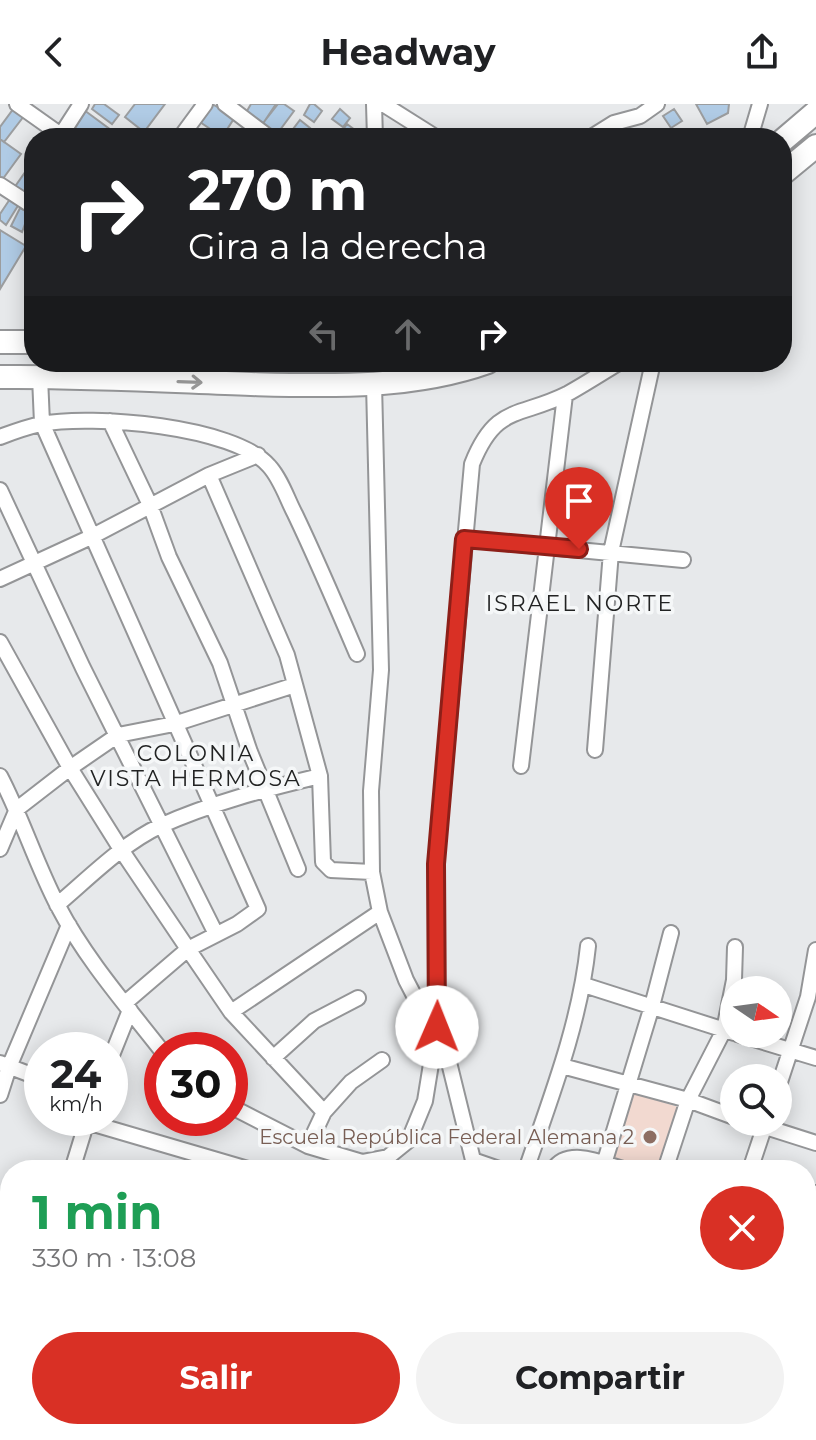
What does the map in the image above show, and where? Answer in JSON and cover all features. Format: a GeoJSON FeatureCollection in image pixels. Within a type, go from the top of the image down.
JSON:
{"type":"FeatureCollection","features":[{"type":"Feature","properties":{"kind":"highway"},"geometry":{"type":"LineString","coordinates":[[792,132],[816,112]]}},
{"type":"Feature","properties":{"kind":"highway"},"geometry":{"type":"LineString","coordinates":[[792,166],[814,149]]}},
{"type":"Feature","properties":{"kind":"highway"},"geometry":{"type":"LineString","coordinates":[[0,342],[24,342]]}},
{"type":"Feature","properties":{"kind":"highway"},"geometry":{"type":"LineString","coordinates":[[132,380],[141,372]]}},
{"type":"Feature","properties":{"kind":"highway"},"geometry":{"type":"LineString","coordinates":[[0,377],[291,385],[374,384],[460,372]]}},
{"type":"Feature","properties":{"kind":"street"},"geometry":{"type":"LineString","coordinates":[[17,104],[52,128]]}},
{"type":"Feature","properties":{"kind":"street"},"geometry":{"type":"LineString","coordinates":[[68,128],[81,104]]}},
{"type":"Feature","properties":{"kind":"street"},"geometry":{"type":"LineString","coordinates":[[187,128],[205,104]]}},
{"type":"Feature","properties":{"kind":"street"},"geometry":{"type":"LineString","coordinates":[[225,104],[257,128]]}},
{"type":"Feature","properties":{"kind":"street"},"geometry":{"type":"LineString","coordinates":[[374,104],[375,128]]}},
{"type":"Feature","properties":{"kind":"street"},"geometry":{"type":"LineString","coordinates":[[383,104],[421,128]]}},
{"type":"Feature","properties":{"kind":"street"},"geometry":{"type":"LineString","coordinates":[[606,128],[640,116],[657,104]]}},
{"type":"Feature","properties":{"kind":"street"},"geometry":{"type":"LineString","coordinates":[[753,128],[760,104]]}},
{"type":"Feature","properties":{"kind":"street"},"geometry":{"type":"LineString","coordinates":[[0,185],[24,201]]}},
{"type":"Feature","properties":{"kind":"street"},"geometry":{"type":"LineString","coordinates":[[372,1160],[388,1157],[409,1140],[425,1101],[437,1027],[436,864],[472,464],[481,440],[496,424],[520,410],[565,395],[603,372]]}},
{"type":"Feature","properties":{"kind":"street"},"geometry":{"type":"LineString","coordinates":[[595,750],[611,552],[651,372]]}},
{"type":"Feature","properties":{"kind":"street"},"geometry":{"type":"LineString","coordinates":[[40,377],[42,423],[258,909],[188,949],[128,1006],[119,1032]]}},
{"type":"Feature","properties":{"kind":"street"},"geometry":{"type":"LineString","coordinates":[[374,384],[381,670],[371,791],[372,872],[380,912],[406,980],[420,1007],[442,1034],[474,1160]]}},
{"type":"Feature","properties":{"kind":"street"},"geometry":{"type":"LineString","coordinates":[[521,766],[565,395]]}},
{"type":"Feature","properties":{"kind":"street"},"geometry":{"type":"LineString","coordinates":[[110,421],[150,505],[169,557],[220,663],[264,789],[298,869]]}},
{"type":"Feature","properties":{"kind":"street"},"geometry":{"type":"LineString","coordinates":[[0,437],[42,423],[110,421],[163,426],[232,442],[258,455],[271,467],[280,484],[319,564],[357,654]]}},
{"type":"Feature","properties":{"kind":"street"},"geometry":{"type":"LineString","coordinates":[[0,579],[91,537],[209,475],[258,455]]}},
{"type":"Feature","properties":{"kind":"street"},"geometry":{"type":"LineString","coordinates":[[209,475],[287,655],[320,776],[323,862],[331,870],[372,872]]}},
{"type":"Feature","properties":{"kind":"street"},"geometry":{"type":"LineString","coordinates":[[0,490],[32,562],[216,934]]}},
{"type":"Feature","properties":{"kind":"street"},"geometry":{"type":"LineString","coordinates":[[464,539],[683,560]]}},
{"type":"Feature","properties":{"kind":"street"},"geometry":{"type":"LineString","coordinates":[[0,642],[70,768],[231,1012],[324,1112]]}},
{"type":"Feature","properties":{"kind":"street"},"geometry":{"type":"LineString","coordinates":[[0,849],[17,809],[118,735],[174,724],[295,685]]}},
{"type":"Feature","properties":{"kind":"street"},"geometry":{"type":"LineString","coordinates":[[0,776],[57,905],[148,1032]]}},
{"type":"Feature","properties":{"kind":"street"},"geometry":{"type":"LineString","coordinates":[[57,905],[122,851],[163,825],[264,789],[320,776]]}},
{"type":"Feature","properties":{"kind":"street"},"geometry":{"type":"LineString","coordinates":[[231,1012],[380,912]]}},
{"type":"Feature","properties":{"kind":"street"},"geometry":{"type":"LineString","coordinates":[[0,1095],[5,1065],[69,925]]}},
{"type":"Feature","properties":{"kind":"street"},"geometry":{"type":"LineString","coordinates":[[605,1160],[671,933]]}},
{"type":"Feature","properties":{"kind":"street"},"geometry":{"type":"LineString","coordinates":[[529,1160],[562,1066],[584,985],[588,946]]}},
{"type":"Feature","properties":{"kind":"street"},"geometry":{"type":"LineString","coordinates":[[734,976],[735,947]]}},
{"type":"Feature","properties":{"kind":"street"},"geometry":{"type":"LineString","coordinates":[[786,1064],[808,997],[816,950]]}},
{"type":"Feature","properties":{"kind":"street"},"geometry":{"type":"LineString","coordinates":[[584,985],[720,1028]]}},
{"type":"Feature","properties":{"kind":"street"},"geometry":{"type":"LineString","coordinates":[[273,1058],[314,1021],[358,998]]}},
{"type":"Feature","properties":{"kind":"street"},"geometry":{"type":"LineString","coordinates":[[668,1160],[688,1100],[722,1048]]}},
{"type":"Feature","properties":{"kind":"street"},"geometry":{"type":"LineString","coordinates":[[784,1048],[816,1058]]}},
{"type":"Feature","properties":{"kind":"street"},"geometry":{"type":"LineString","coordinates":[[308,1146],[324,1112],[351,1082],[382,1060]]}},
{"type":"Feature","properties":{"kind":"street"},"geometry":{"type":"LineString","coordinates":[[5,1065],[24,1072]]}},
{"type":"Feature","properties":{"kind":"street"},"geometry":{"type":"LineString","coordinates":[[562,1066],[688,1100],[720,1112]]}},
{"type":"Feature","properties":{"kind":"street"},"geometry":{"type":"LineString","coordinates":[[248,1115],[308,1146],[355,1160]]}},
{"type":"Feature","properties":{"kind":"street"},"geometry":{"type":"LineString","coordinates":[[128,1133],[208,1160]]}},
{"type":"Feature","properties":{"kind":"street"},"geometry":{"type":"LineString","coordinates":[[792,1135],[816,1143]]}},
{"type":"Feature","properties":{"kind":"street"},"geometry":{"type":"LineString","coordinates":[[75,1160],[83,1136]]}},
{"type":"Feature","properties":{"kind":"street"},"geometry":{"type":"LineString","coordinates":[[752,1160],[757,1136]]}},
{"type":"Feature","properties":{"kind":"shaded area","name":"Escuela República Federal Alemana 2"},"geometry":{"type":"Polygon","coordinates":[[[633,1093],[691,1111],[674,1160],[610,1160],[633,1093]]]}},
{"type":"Feature","properties":{"kind":"building"},"geometry":{"type":"Polygon","coordinates":[[[95,104],[104,104],[119,115],[112,124],[92,109],[95,104]]]}},
{"type":"Feature","properties":{"kind":"building"},"geometry":{"type":"Polygon","coordinates":[[[135,104],[165,104],[147,128],[139,128],[125,117],[135,104]]]}},
{"type":"Feature","properties":{"kind":"building"},"geometry":{"type":"Polygon","coordinates":[[[212,104],[235,117],[228,128],[209,128],[200,122],[212,104]]]}},
{"type":"Feature","properties":{"kind":"building"},"geometry":{"type":"Polygon","coordinates":[[[251,104],[276,104],[260,128],[244,116],[251,104]]]}},
{"type":"Feature","properties":{"kind":"building"},"geometry":{"type":"Polygon","coordinates":[[[278,104],[284,104],[294,111],[281,128],[260,127],[278,104]]]}},
{"type":"Feature","properties":{"kind":"building"},"geometry":{"type":"Polygon","coordinates":[[[310,104],[322,111],[314,122],[304,115],[310,104]]]}},
{"type":"Feature","properties":{"kind":"building"},"geometry":{"type":"Polygon","coordinates":[[[696,104],[729,104],[728,113],[707,124],[696,104]]]}},
{"type":"Feature","properties":{"kind":"building"},"geometry":{"type":"Polygon","coordinates":[[[14,108],[24,116],[4,142],[0,139],[0,127],[14,108]]]}},
{"type":"Feature","properties":{"kind":"building"},"geometry":{"type":"Polygon","coordinates":[[[340,109],[350,118],[343,127],[332,119],[340,109]]]}},
{"type":"Feature","properties":{"kind":"building"},"geometry":{"type":"Polygon","coordinates":[[[674,109],[682,121],[671,128],[663,116],[674,109]]]}},
{"type":"Feature","properties":{"kind":"building"},"geometry":{"type":"Polygon","coordinates":[[[84,110],[108,128],[71,128],[84,110]]]}},
{"type":"Feature","properties":{"kind":"building"},"geometry":{"type":"Polygon","coordinates":[[[300,120],[310,128],[294,128],[300,120]]]}},
{"type":"Feature","properties":{"kind":"building"},"geometry":{"type":"Polygon","coordinates":[[[0,139],[21,154],[2,180],[0,179],[0,139]]]}},
{"type":"Feature","properties":{"kind":"building"},"geometry":{"type":"Polygon","coordinates":[[[24,174],[23,194],[14,188],[24,174]]]}},
{"type":"Feature","properties":{"kind":"building"},"geometry":{"type":"Polygon","coordinates":[[[10,199],[19,204],[6,225],[0,220],[0,214],[10,199]]]}},
{"type":"Feature","properties":{"kind":"building"},"geometry":{"type":"Polygon","coordinates":[[[20,208],[24,210],[22,232],[11,226],[20,208]]]}},
{"type":"Feature","properties":{"kind":"building"},"geometry":{"type":"Polygon","coordinates":[[[0,230],[24,245],[24,249],[0,289],[0,230]]]}},
{"type":"Feature","properties":{"kind":"place","name":"Escuela República Federal Alemana 2"},"geometry":{"type":"Point","coordinates":[650,1137]}},
{"type":"Feature","properties":{"kind":"district","name":"ISRAEL NORTE"},"geometry":{"type":"Point","coordinates":[580,603]}},
{"type":"Feature","properties":{"kind":"district","name":"COLONIA VISTA HERMOSA"},"geometry":{"type":"Point","coordinates":[196,766]}},
{"type":"Feature","properties":{"kind":"route"},"geometry":{"type":"LineString","coordinates":[[437,1027],[436,864],[464,539],[579,549]]}}]}
